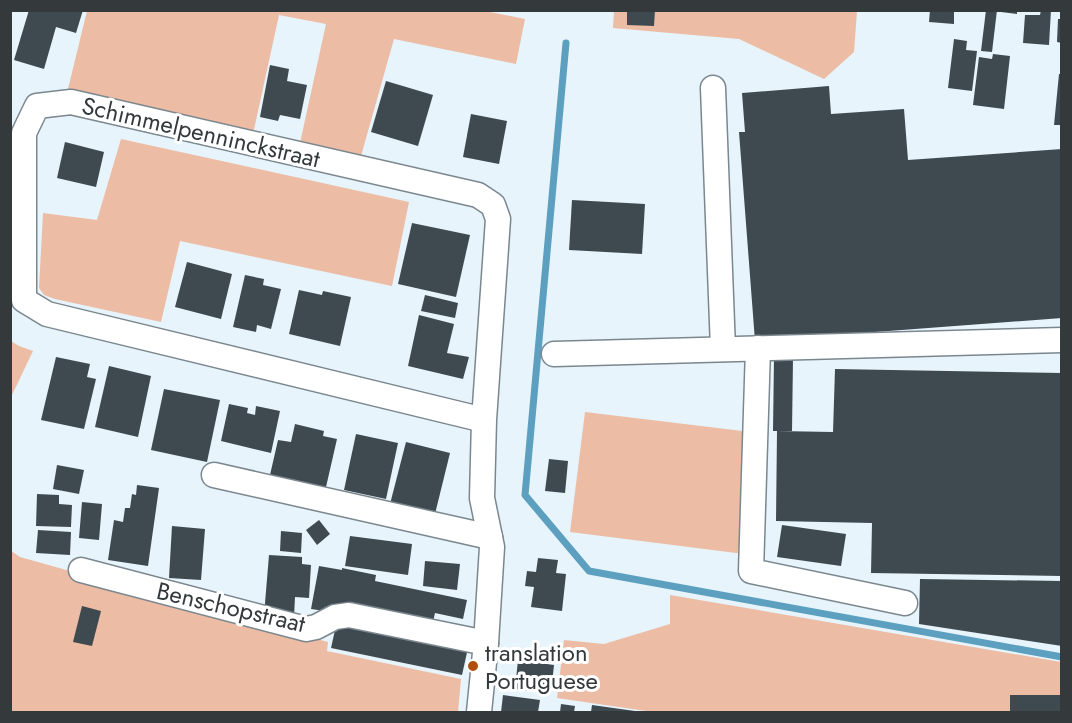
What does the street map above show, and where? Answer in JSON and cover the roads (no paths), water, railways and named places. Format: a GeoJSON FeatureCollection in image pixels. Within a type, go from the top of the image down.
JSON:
{"type":"FeatureCollection","features":[{"type":"Feature","properties":{"kind":"street"},"geometry":{"type":"LineString","coordinates":[[713,88],[723,350]]}},
{"type":"Feature","properties":{"kind":"street","name":"Schimmelpenninckstraat"},"geometry":{"type":"LineString","coordinates":[[479,712],[492,547],[482,498],[484,420],[498,219],[493,205],[478,195],[71,102],[37,106],[24,134],[24,300],[47,314],[484,420]]}},
{"type":"Feature","properties":{"kind":"street"},"geometry":{"type":"LineString","coordinates":[[554,354],[1062,340]]}},
{"type":"Feature","properties":{"kind":"street"},"geometry":{"type":"LineString","coordinates":[[758,348],[750,572],[905,603]]}},
{"type":"Feature","properties":{"kind":"street"},"geometry":{"type":"LineString","coordinates":[[214,475],[490,537]]}},
{"type":"Feature","properties":{"kind":"street","name":"Benschopstraat"},"geometry":{"type":"LineString","coordinates":[[81,570],[306,630],[335,617],[349,615],[486,643]]}},
{"type":"Feature","properties":{"kind":"waterway"},"geometry":{"type":"LineString","coordinates":[[566,43],[525,495],[589,571],[1062,657]]}},
{"type":"Feature","properties":{"kind":"place","name":"translation Portuguese"},"geometry":{"type":"Point","coordinates":[473,666]}}]}
